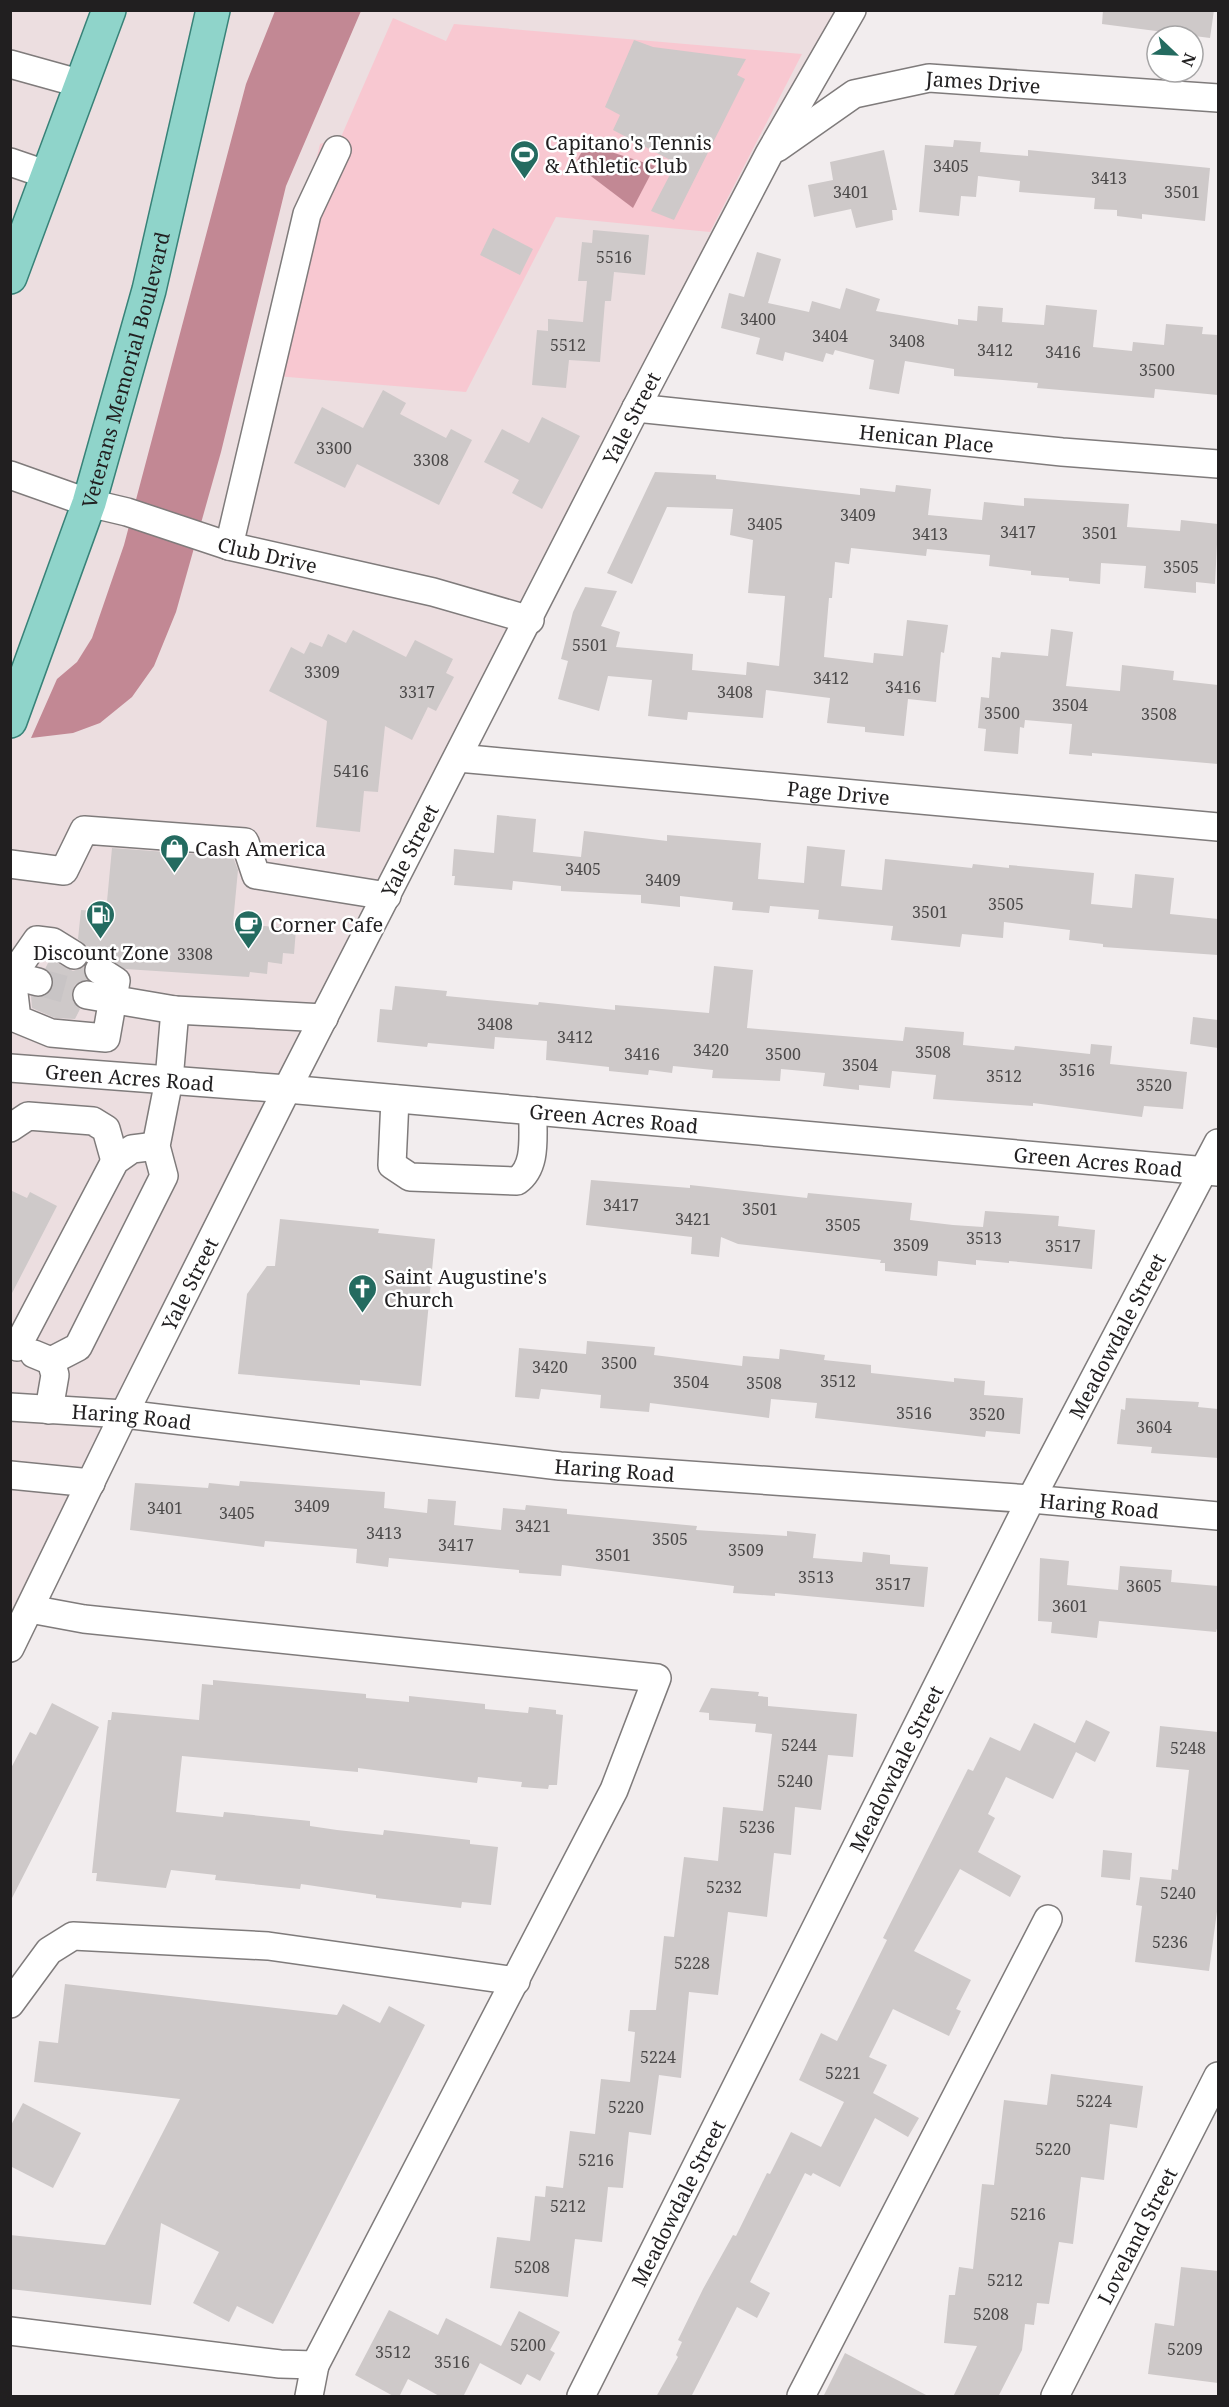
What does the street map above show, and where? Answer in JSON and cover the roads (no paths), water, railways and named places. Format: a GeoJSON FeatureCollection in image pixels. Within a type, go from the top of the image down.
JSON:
{"type":"FeatureCollection","features":[{"type":"Feature","properties":{"kind":"main road"},"geometry":{"type":"LineString","coordinates":[[12,268],[109,10]]}},
{"type":"Feature","properties":{"kind":"main road","name":"Veterans Memorial Boulevard"},"geometry":{"type":"LineString","coordinates":[[10,722],[89,503],[149,290],[213,10]]}},
{"type":"Feature","properties":{"kind":"street","name":"Yale Street"},"geometry":{"type":"LineString","coordinates":[[10,1648],[287,1089],[530,620],[636,408],[769,154],[852,10]]}},
{"type":"Feature","properties":{"kind":"street"},"geometry":{"type":"LineString","coordinates":[[10,64],[82,84]]}},
{"type":"Feature","properties":{"kind":"street","name":"James Drive"},"geometry":{"type":"LineString","coordinates":[[769,154],[854,94],[929,78],[1218,98]]}},
{"type":"Feature","properties":{"kind":"street"},"geometry":{"type":"LineString","coordinates":[[229,546],[307,214],[337,150]]}},
{"type":"Feature","properties":{"kind":"street"},"geometry":{"type":"LineString","coordinates":[[10,162],[48,174]]}},
{"type":"Feature","properties":{"kind":"street","name":"Henican Place"},"geometry":{"type":"LineString","coordinates":[[636,408],[1062,452],[1218,464]]}},
{"type":"Feature","properties":{"kind":"street","name":"Club Drive"},"geometry":{"type":"LineString","coordinates":[[10,475],[89,503],[128,512],[229,546],[433,592],[530,620]]}},
{"type":"Feature","properties":{"kind":"street","name":"Page Drive"},"geometry":{"type":"LineString","coordinates":[[458,758],[1218,827]]}},
{"type":"Feature","properties":{"kind":"street"},"geometry":{"type":"LineString","coordinates":[[10,864],[64,872],[84,830],[245,842],[256,875],[387,896]]}},
{"type":"Feature","properties":{"kind":"street"},"geometry":{"type":"LineString","coordinates":[[74,955],[52,942],[37,940],[11,975],[17,1018],[51,1033],[105,1038]]}},
{"type":"Feature","properties":{"kind":"street"},"geometry":{"type":"LineString","coordinates":[[99,970],[116,981],[99,998]]}},
{"type":"Feature","properties":{"kind":"street"},"geometry":{"type":"LineString","coordinates":[[11,975],[39,982]]}},
{"type":"Feature","properties":{"kind":"street"},"geometry":{"type":"LineString","coordinates":[[99,998],[175,1010],[324,1018]]}},
{"type":"Feature","properties":{"kind":"street"},"geometry":{"type":"LineString","coordinates":[[99,998],[105,1038],[101,1076]]}},
{"type":"Feature","properties":{"kind":"street"},"geometry":{"type":"LineString","coordinates":[[156,1146],[132,1149],[115,1161],[14,1348],[51,1361],[78,1347],[164,1176],[156,1146],[169,1080],[175,1010]]}},
{"type":"Feature","properties":{"kind":"street","name":"Green Acres Road"},"geometry":{"type":"LineString","coordinates":[[10,1068],[287,1089],[1212,1171]]}},
{"type":"Feature","properties":{"kind":"street"},"geometry":{"type":"LineString","coordinates":[[395,1099],[392,1165],[410,1177],[517,1181],[527,1174],[531,1163],[533,1111]]}},
{"type":"Feature","properties":{"kind":"street"},"geometry":{"type":"LineString","coordinates":[[10,1128],[27,1116],[93,1121],[106,1129],[115,1161]]}},
{"type":"Feature","properties":{"kind":"street","name":"Meadowdale Street"},"geometry":{"type":"LineString","coordinates":[[581,2397],[1031,1498],[1212,1171],[1218,1143]]}},
{"type":"Feature","properties":{"kind":"street"},"geometry":{"type":"LineString","coordinates":[[49,1410],[55,1375],[51,1361]]}},
{"type":"Feature","properties":{"kind":"street","name":"Haring Road"},"geometry":{"type":"LineString","coordinates":[[10,1407],[124,1414],[560,1466],[1031,1498],[1218,1516]]}},
{"type":"Feature","properties":{"kind":"street"},"geometry":{"type":"LineString","coordinates":[[10,1475],[91,1484]]}},
{"type":"Feature","properties":{"kind":"street"},"geometry":{"type":"LineString","coordinates":[[30,1609],[84,1618],[657,1678],[614,1790],[315,2365],[309,2397]]}},
{"type":"Feature","properties":{"kind":"street"},"geometry":{"type":"LineString","coordinates":[[801,2397],[1048,1919]]}},
{"type":"Feature","properties":{"kind":"street"},"geometry":{"type":"LineString","coordinates":[[10,2004],[49,1951],[73,1936],[268,1946],[516,1981]]}},
{"type":"Feature","properties":{"kind":"street","name":"Loveland Street"},"geometry":{"type":"LineString","coordinates":[[1055,2397],[1218,2076]]}},
{"type":"Feature","properties":{"kind":"street"},"geometry":{"type":"LineString","coordinates":[[10,2331],[280,2364],[315,2365]]}},
{"type":"Feature","properties":{"kind":"tunnel"},"geometry":{"type":"LineString","coordinates":[[38,982],[87,995]]}},
{"type":"Feature","properties":{"kind":"place","name":"Capitano's Tennis & Athletic Club"},"geometry":{"type":"Point","coordinates":[524,180]}},
{"type":"Feature","properties":{"kind":"place","name":"Cash America"},"geometry":{"type":"Point","coordinates":[174,874]}},
{"type":"Feature","properties":{"kind":"place","name":"Discount Zone"},"geometry":{"type":"Point","coordinates":[101,940]}},
{"type":"Feature","properties":{"kind":"place","name":"Corner Cafe"},"geometry":{"type":"Point","coordinates":[249,950]}},
{"type":"Feature","properties":{"kind":"place","name":"Saint Augustine's Church"},"geometry":{"type":"Point","coordinates":[363,1314]}}]}
